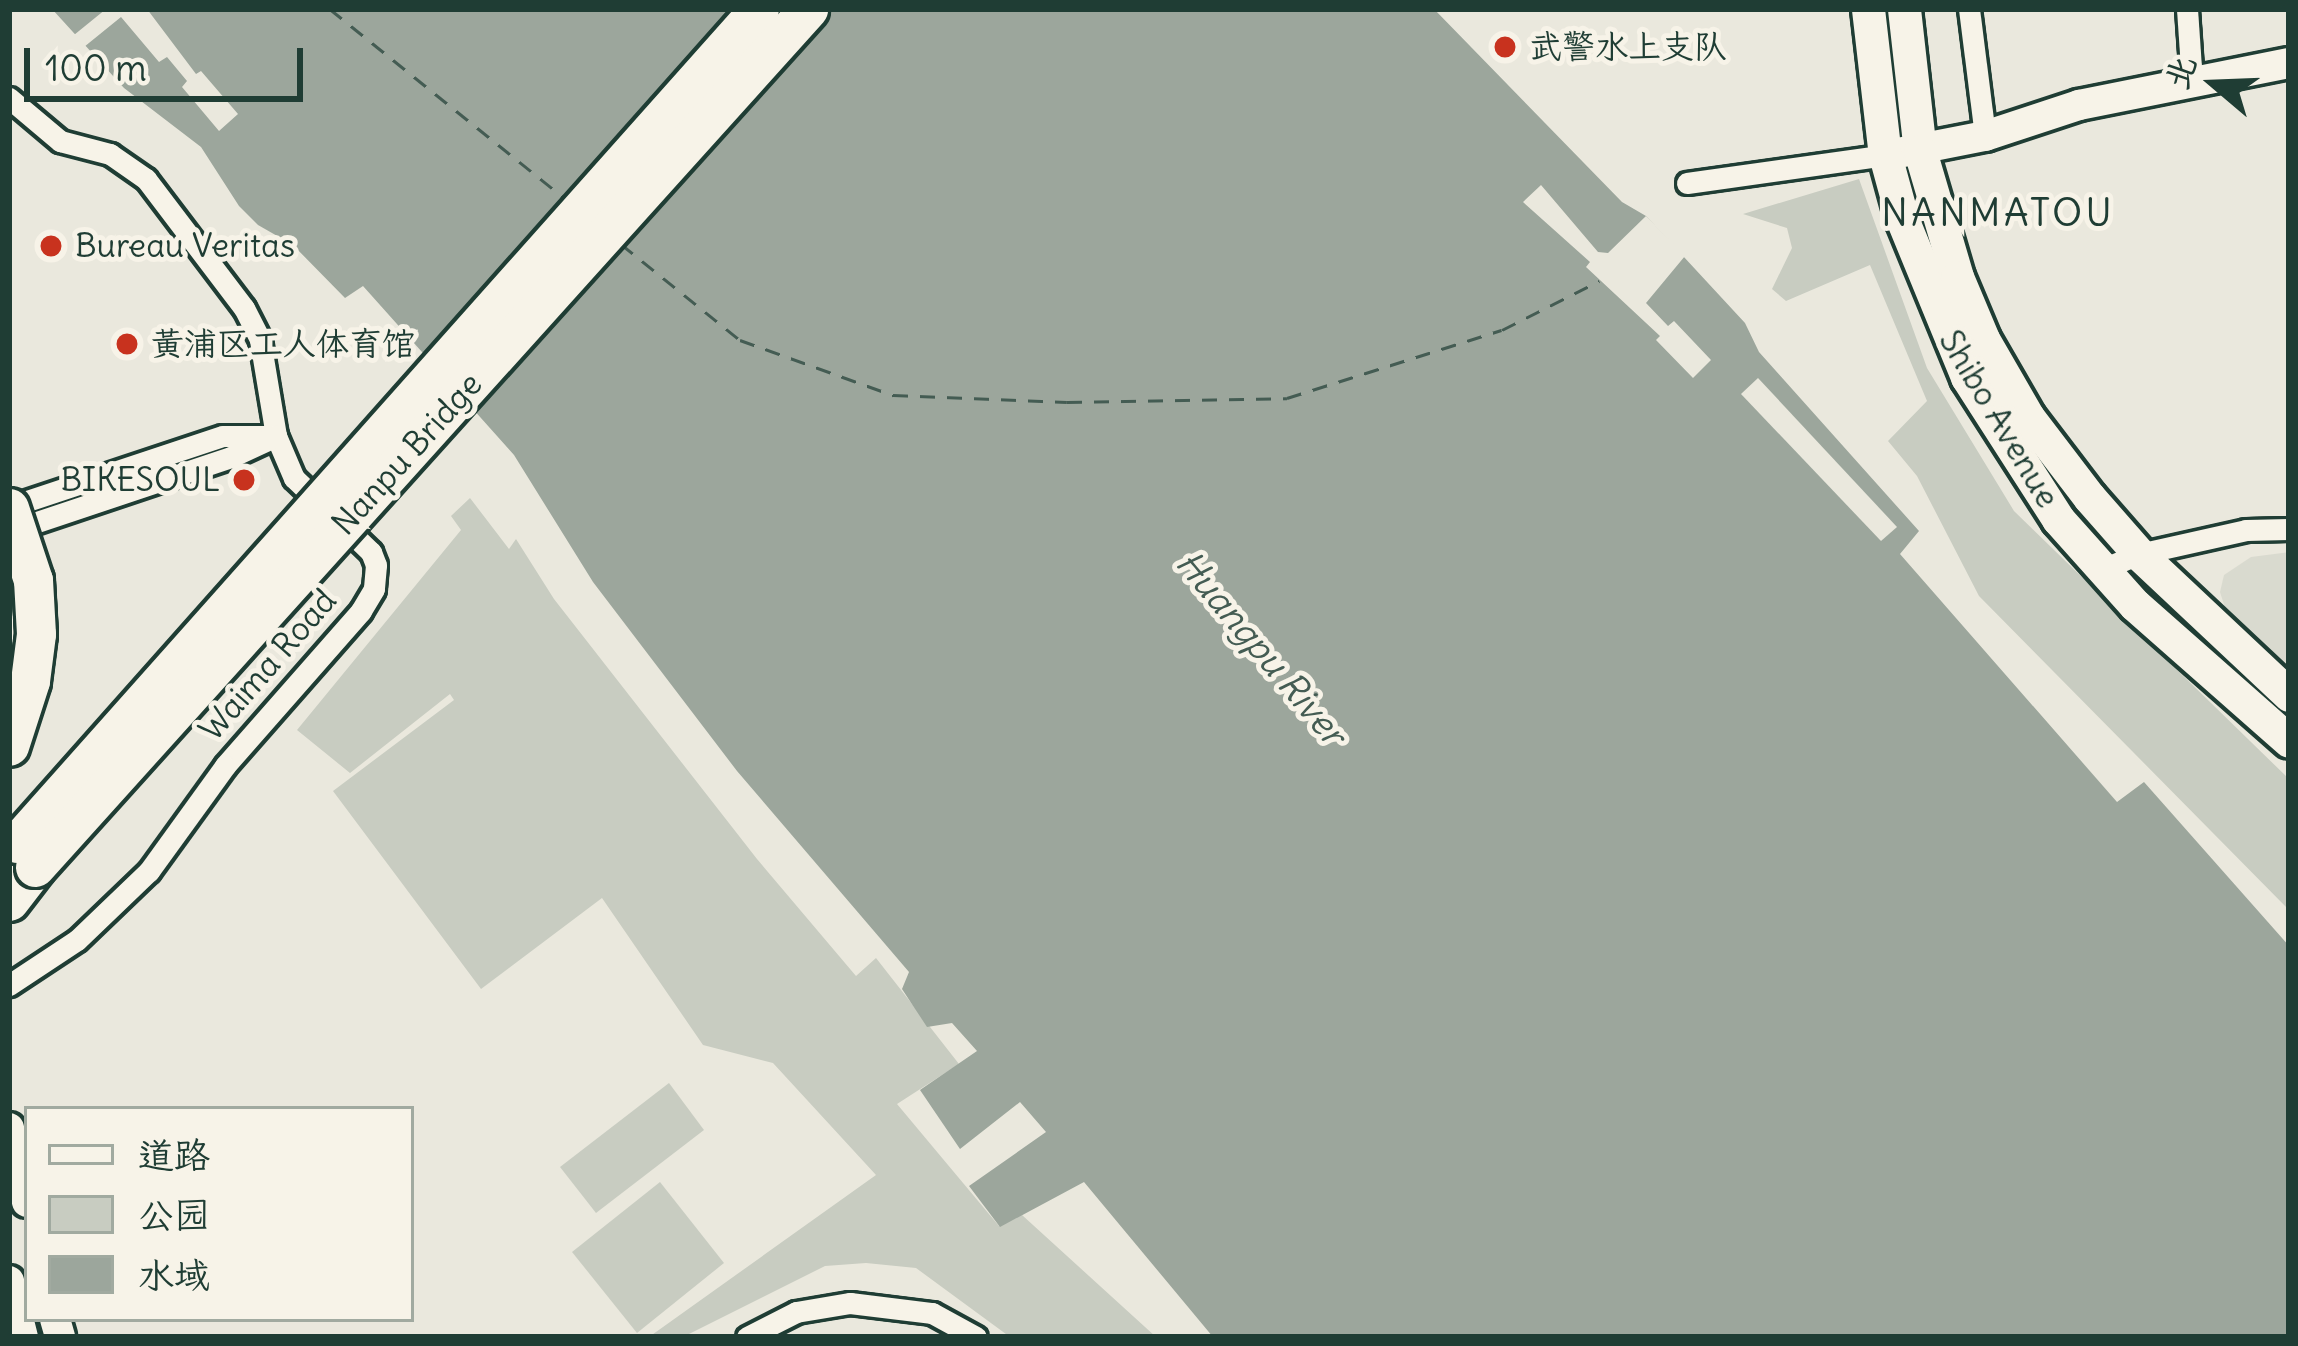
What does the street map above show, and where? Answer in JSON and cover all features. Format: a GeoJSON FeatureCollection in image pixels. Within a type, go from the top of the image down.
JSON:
{"type":"FeatureCollection","features":[{"type":"Feature","properties":{"kind":"highway","name":"Nanpu Bridge"},"geometry":{"type":"LineString","coordinates":[[9,851],[759,9]]}},
{"type":"Feature","properties":{"kind":"highway","name":"Nanpu Bridge"},"geometry":{"type":"LineString","coordinates":[[9,901],[808,9]]}},
{"type":"Feature","properties":{"kind":"highway"},"geometry":{"type":"LineString","coordinates":[[9,508],[33,580],[36,634],[30,681],[9,746]]}},
{"type":"Feature","properties":{"kind":"highway"},"geometry":{"type":"LineString","coordinates":[[9,565],[19,625],[9,679]]}},
{"type":"Feature","properties":{"kind":"main road","name":"Shibo Avenue"},"geometry":{"type":"LineString","coordinates":[[1868,9],[1885,154],[1924,281],[1967,377],[2058,519],[2170,639],[2289,741]]}},
{"type":"Feature","properties":{"kind":"main road","name":"Shibo Avenue"},"geometry":{"type":"LineString","coordinates":[[1904,9],[1920,151],[1957,277],[1984,339],[2028,418],[2139,554],[2289,695]]}},
{"type":"Feature","properties":{"kind":"street"},"geometry":{"type":"LineString","coordinates":[[1969,9],[1985,136]]}},
{"type":"Feature","properties":{"kind":"street"},"geometry":{"type":"LineString","coordinates":[[2187,9],[2192,82]]}},
{"type":"Feature","properties":{"kind":"street"},"geometry":{"type":"LineString","coordinates":[[1688,183],[1920,151],[1985,136],[2079,105],[2289,63]]}},
{"type":"Feature","properties":{"kind":"street","name":"Waima Road"},"geometry":{"type":"LineString","coordinates":[[9,98],[61,141],[110,154],[146,179],[244,308],[260,340],[276,436],[294,478],[370,552],[376,565],[374,589],[328,653],[225,766],[149,871],[77,940],[9,985]]}},
{"type":"Feature","properties":{"kind":"street"},"geometry":{"type":"LineString","coordinates":[[9,508],[223,436],[276,436]]}},
{"type":"Feature","properties":{"kind":"street"},"geometry":{"type":"LineString","coordinates":[[9,532],[231,457],[276,436]]}},
{"type":"Feature","properties":{"kind":"street"},"geometry":{"type":"LineString","coordinates":[[2103,569],[2139,554],[2246,530],[2289,529]]}},
{"type":"Feature","properties":{"kind":"street"},"geometry":{"type":"LineString","coordinates":[[9,1127],[24,1190]]}},
{"type":"Feature","properties":{"kind":"street"},"geometry":{"type":"LineString","coordinates":[[9,1281],[23,1337]]}},
{"type":"Feature","properties":{"kind":"street"},"geometry":{"type":"LineString","coordinates":[[747,1337],[796,1312],[850,1303],[932,1313],[976,1337]]}},
{"type":"Feature","properties":{"kind":"shaded area"},"geometry":{"type":"Polygon","coordinates":[[[2289,552],[2289,672],[2227,614],[2220,592],[2224,575],[2251,557],[2289,552]]]}},
{"type":"Feature","properties":{"kind":"green space"},"geometry":{"type":"Polygon","coordinates":[[[1859,179],[1927,368],[2014,511],[2289,779],[2289,910],[1979,596],[1917,476],[1888,441],[1927,401],[1870,265],[1786,301],[1772,289],[1792,248],[1787,228],[1743,214],[1859,179]]]}},
{"type":"Feature","properties":{"kind":"green space"},"geometry":{"type":"Polygon","coordinates":[[[470,498],[509,549],[516,539],[554,599],[757,859],[856,976],[876,958],[959,1064],[897,1104],[999,1226],[1022,1215],[1156,1337],[1010,1337],[916,1268],[866,1263],[825,1266],[683,1337],[649,1337],[876,1175],[773,1063],[703,1045],[602,898],[481,989],[333,791],[454,700],[450,694],[350,773],[297,730],[461,530],[451,516],[470,498]]]}},
{"type":"Feature","properties":{"kind":"green space"},"geometry":{"type":"Polygon","coordinates":[[[669,1083],[704,1130],[596,1213],[560,1167],[669,1083]]]}},
{"type":"Feature","properties":{"kind":"green space"},"geometry":{"type":"Polygon","coordinates":[[[660,1182],[724,1263],[637,1333],[572,1252],[660,1182]]]}},
{"type":"Feature","properties":{"kind":"water","name":"Huangpu River"},"geometry":{"type":"Polygon","coordinates":[[[52,9],[1434,9],[1622,202],[1646,216],[1745,323],[1759,352],[1919,531],[1900,554],[2117,802],[2144,782],[2289,946],[2289,1337],[1213,1337],[1084,1182],[1000,1227],[969,1186],[1046,1132],[1020,1102],[960,1149],[920,1090],[977,1051],[952,1023],[927,1027],[902,989],[909,972],[737,771],[593,582],[514,455],[363,286],[345,298],[293,245],[258,225],[239,206],[201,147],[124,88],[52,9]]]}},
{"type":"Feature","properties":{"kind":"pier"},"geometry":{"type":"Polygon","coordinates":[[[106,9],[147,9],[196,74],[201,71],[238,114],[219,131],[182,87],[187,81],[167,57],[159,62],[121,17],[84,47],[74,35],[106,9]]]}},
{"type":"Feature","properties":{"kind":"pier"},"geometry":{"type":"Polygon","coordinates":[[[1541,185],[1598,252],[1608,253],[1646,216],[1685,256],[1646,303],[1668,326],[1674,321],[1711,360],[1693,378],[1656,340],[1660,336],[1586,267],[1590,262],[1523,202],[1541,185]]]}},
{"type":"Feature","properties":{"kind":"pier"},"geometry":{"type":"Polygon","coordinates":[[[1758,378],[1897,527],[1881,541],[1741,394],[1758,378]]]}},
{"type":"Feature","properties":{"kind":"ferry route"},"geometry":{"type":"LineString","coordinates":[[330,9],[567,200]]}},
{"type":"Feature","properties":{"kind":"ferry route"},"geometry":{"type":"LineString","coordinates":[[621,244],[740,340],[893,395],[1067,402],[1287,398],[1502,330],[1599,281]]}},
{"type":"Feature","properties":{"kind":"place","name":"武警水上支队"},"geometry":{"type":"Point","coordinates":[1505,47]}},
{"type":"Feature","properties":{"kind":"place","name":"Bureau Veritas"},"geometry":{"type":"Point","coordinates":[51,246]}},
{"type":"Feature","properties":{"kind":"place","name":"黄浦区工人体育馆"},"geometry":{"type":"Point","coordinates":[127,344]}},
{"type":"Feature","properties":{"kind":"place","name":"BIKESOUL"},"geometry":{"type":"Point","coordinates":[244,480]}},
{"type":"Feature","properties":{"kind":"district","name":"NANMATOU"},"geometry":{"type":"Point","coordinates":[1998,213]}}]}
